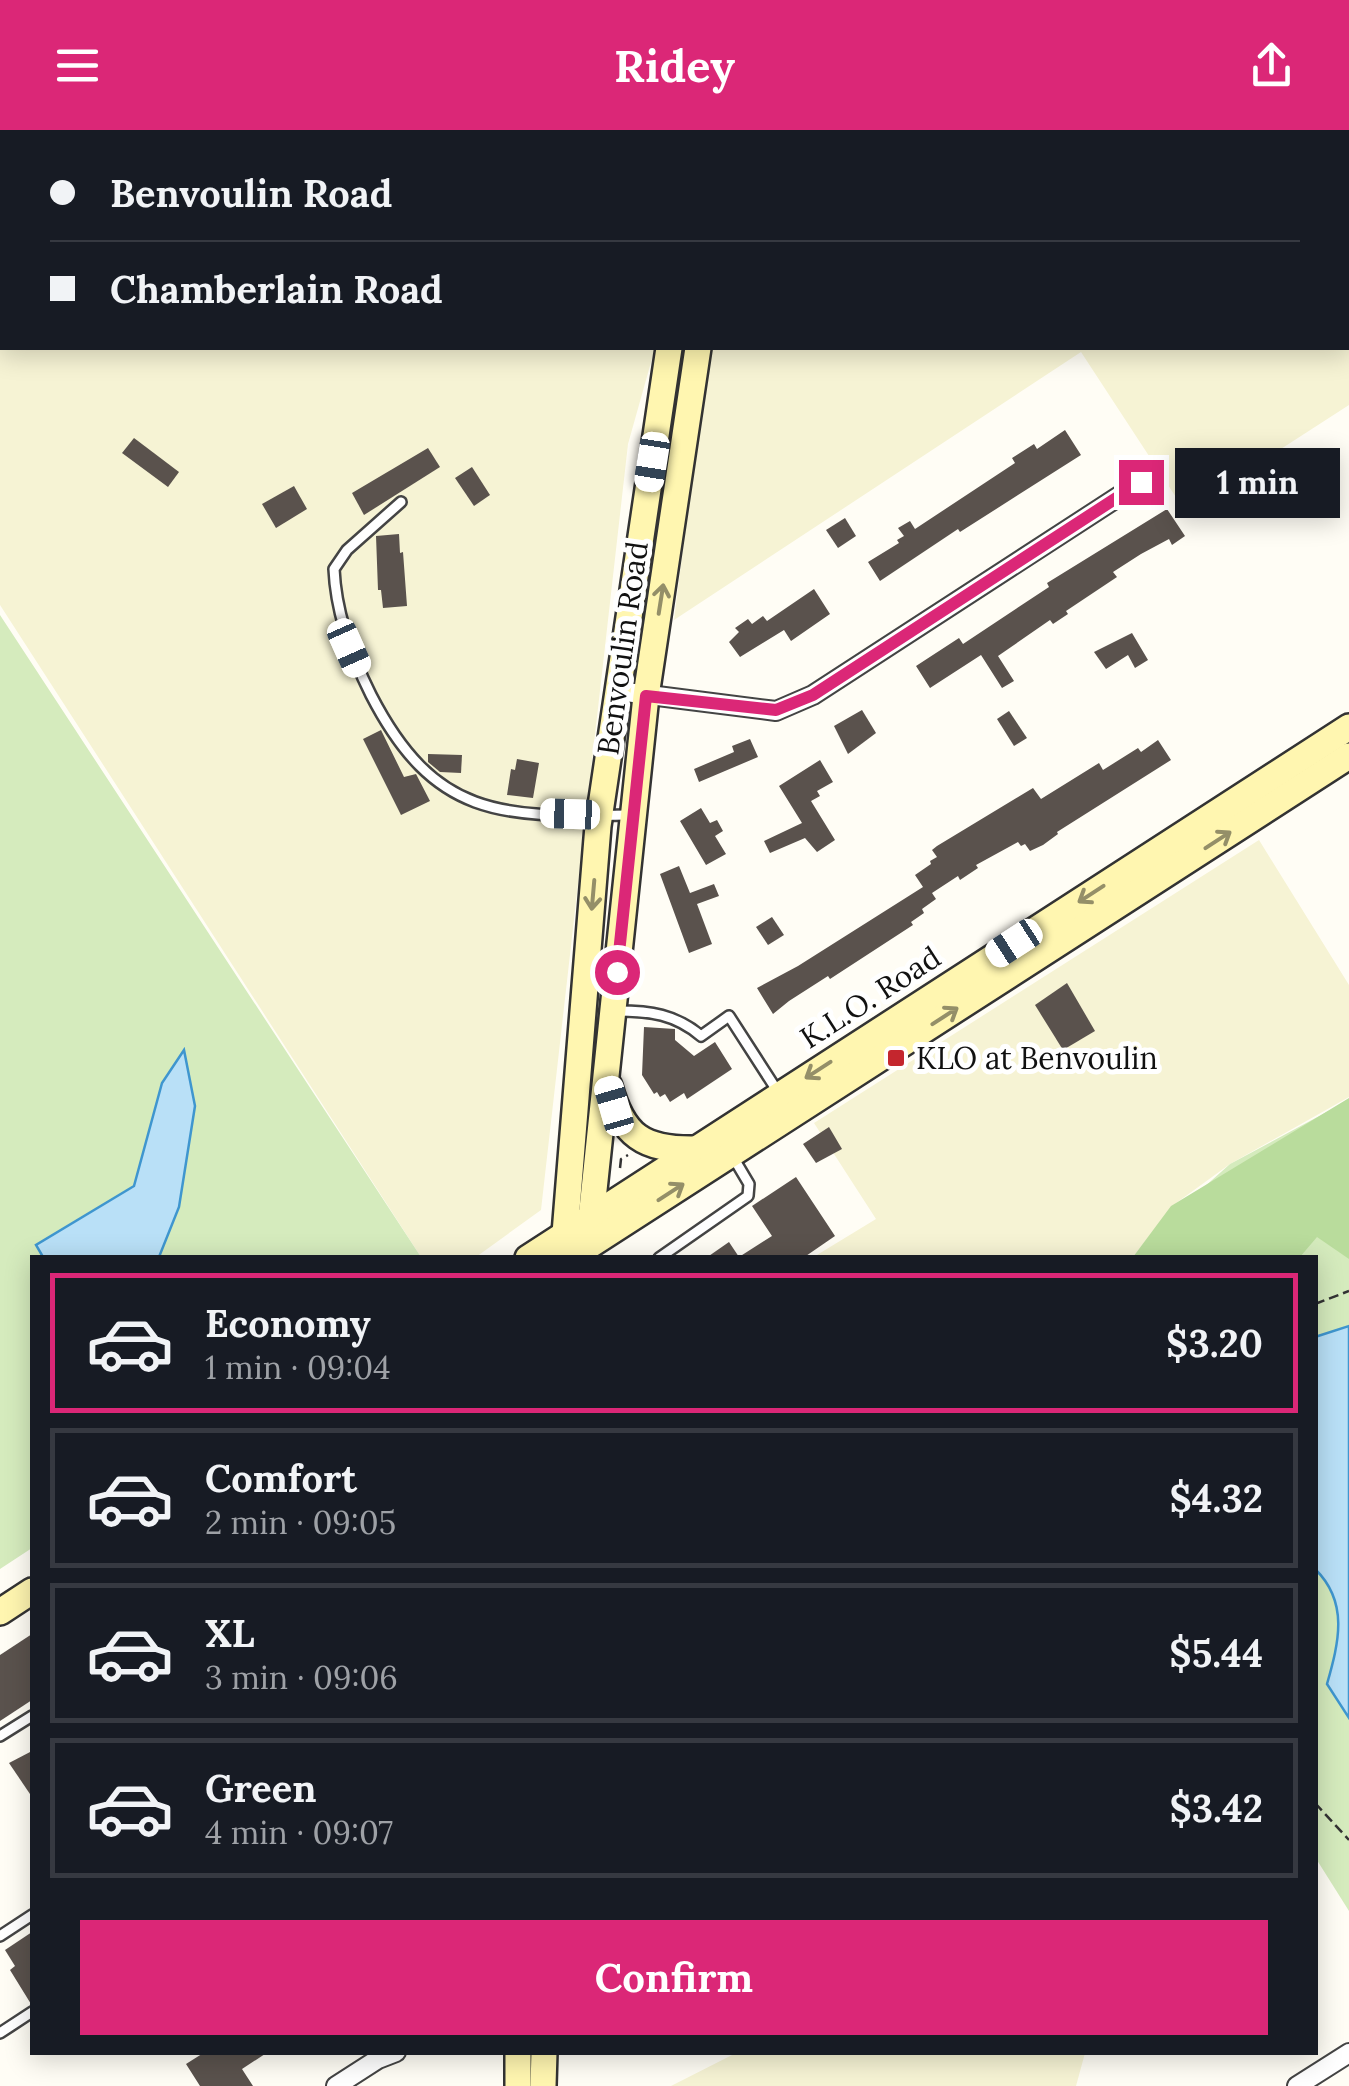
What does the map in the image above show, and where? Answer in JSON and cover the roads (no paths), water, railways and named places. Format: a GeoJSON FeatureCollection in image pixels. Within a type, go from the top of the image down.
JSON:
{"type":"FeatureCollection","features":[{"type":"Feature","properties":{"kind":"main road","name":"Benvoulin Road"},"geometry":{"type":"LineString","coordinates":[[575,1250],[600,815],[668,350]]}},
{"type":"Feature","properties":{"kind":"main road","name":"Benvoulin Road"},"geometry":{"type":"LineString","coordinates":[[591,1216],[646,696],[698,350]]}},
{"type":"Feature","properties":{"kind":"main road","name":"K.L.O. Road"},"geometry":{"type":"LineString","coordinates":[[575,1250],[591,1216],[1349,727]]}},
{"type":"Feature","properties":{"kind":"main road","name":"K.L.O. Road"},"geometry":{"type":"LineString","coordinates":[[546,1255],[575,1250],[731,1154],[1349,756]]}},
{"type":"Feature","properties":{"kind":"main road"},"geometry":{"type":"LineString","coordinates":[[606,1076],[614,1106],[635,1137],[668,1149],[696,1148]]}},
{"type":"Feature","properties":{"kind":"main road"},"geometry":{"type":"LineString","coordinates":[[0,1612],[30,1592]]}},
{"type":"Feature","properties":{"kind":"main road"},"geometry":{"type":"LineString","coordinates":[[518,2055],[518,2086]]}},
{"type":"Feature","properties":{"kind":"main road"},"geometry":{"type":"LineString","coordinates":[[543,2086],[544,2055]]}},
{"type":"Feature","properties":{"kind":"street"},"geometry":{"type":"LineString","coordinates":[[618,691],[776,710],[813,695],[1141,482]]}},
{"type":"Feature","properties":{"kind":"street"},"geometry":{"type":"LineString","coordinates":[[1297,2086],[1349,2053]]}},
{"type":"Feature","properties":{"kind":"street"},"geometry":{"type":"LineString","coordinates":[[336,2086],[388,2055]]}},
{"type":"Feature","properties":{"kind":"lane"},"geometry":{"type":"LineString","coordinates":[[401,502],[348,550],[334,570],[349,648],[399,744],[444,789],[472,802],[509,811],[633,814]]}},
{"type":"Feature","properties":{"kind":"lane"},"geometry":{"type":"LineString","coordinates":[[613,1011],[662,1013],[686,1024],[700,1036],[729,1016],[780,1094]]}},
{"type":"Feature","properties":{"kind":"lane"},"geometry":{"type":"LineString","coordinates":[[662,1255],[748,1196],[748,1184],[731,1154]]}},
{"type":"Feature","properties":{"kind":"lane"},"geometry":{"type":"LineString","coordinates":[[0,1736],[30,1717]]}},
{"type":"Feature","properties":{"kind":"lane"},"geometry":{"type":"LineString","coordinates":[[0,1936],[30,1915]]}},
{"type":"Feature","properties":{"kind":"lane"},"geometry":{"type":"LineString","coordinates":[[0,2033],[30,2013]]}},
{"type":"Feature","properties":{"kind":"water"},"geometry":{"type":"Polygon","coordinates":[[[184,1050],[195,1106],[179,1207],[160,1255],[42,1255],[36,1245],[134,1186],[162,1083],[184,1050]]]}},
{"type":"Feature","properties":{"kind":"water"},"geometry":{"type":"Polygon","coordinates":[[[1349,1326],[1349,1718],[1327,1684],[1338,1623],[1333,1595],[1318,1573],[1318,1336],[1349,1326]]]}},
{"type":"Feature","properties":{"kind":"place","name":"KLO at Benvoulin"},"geometry":{"type":"Point","coordinates":[896,1058]}}]}
